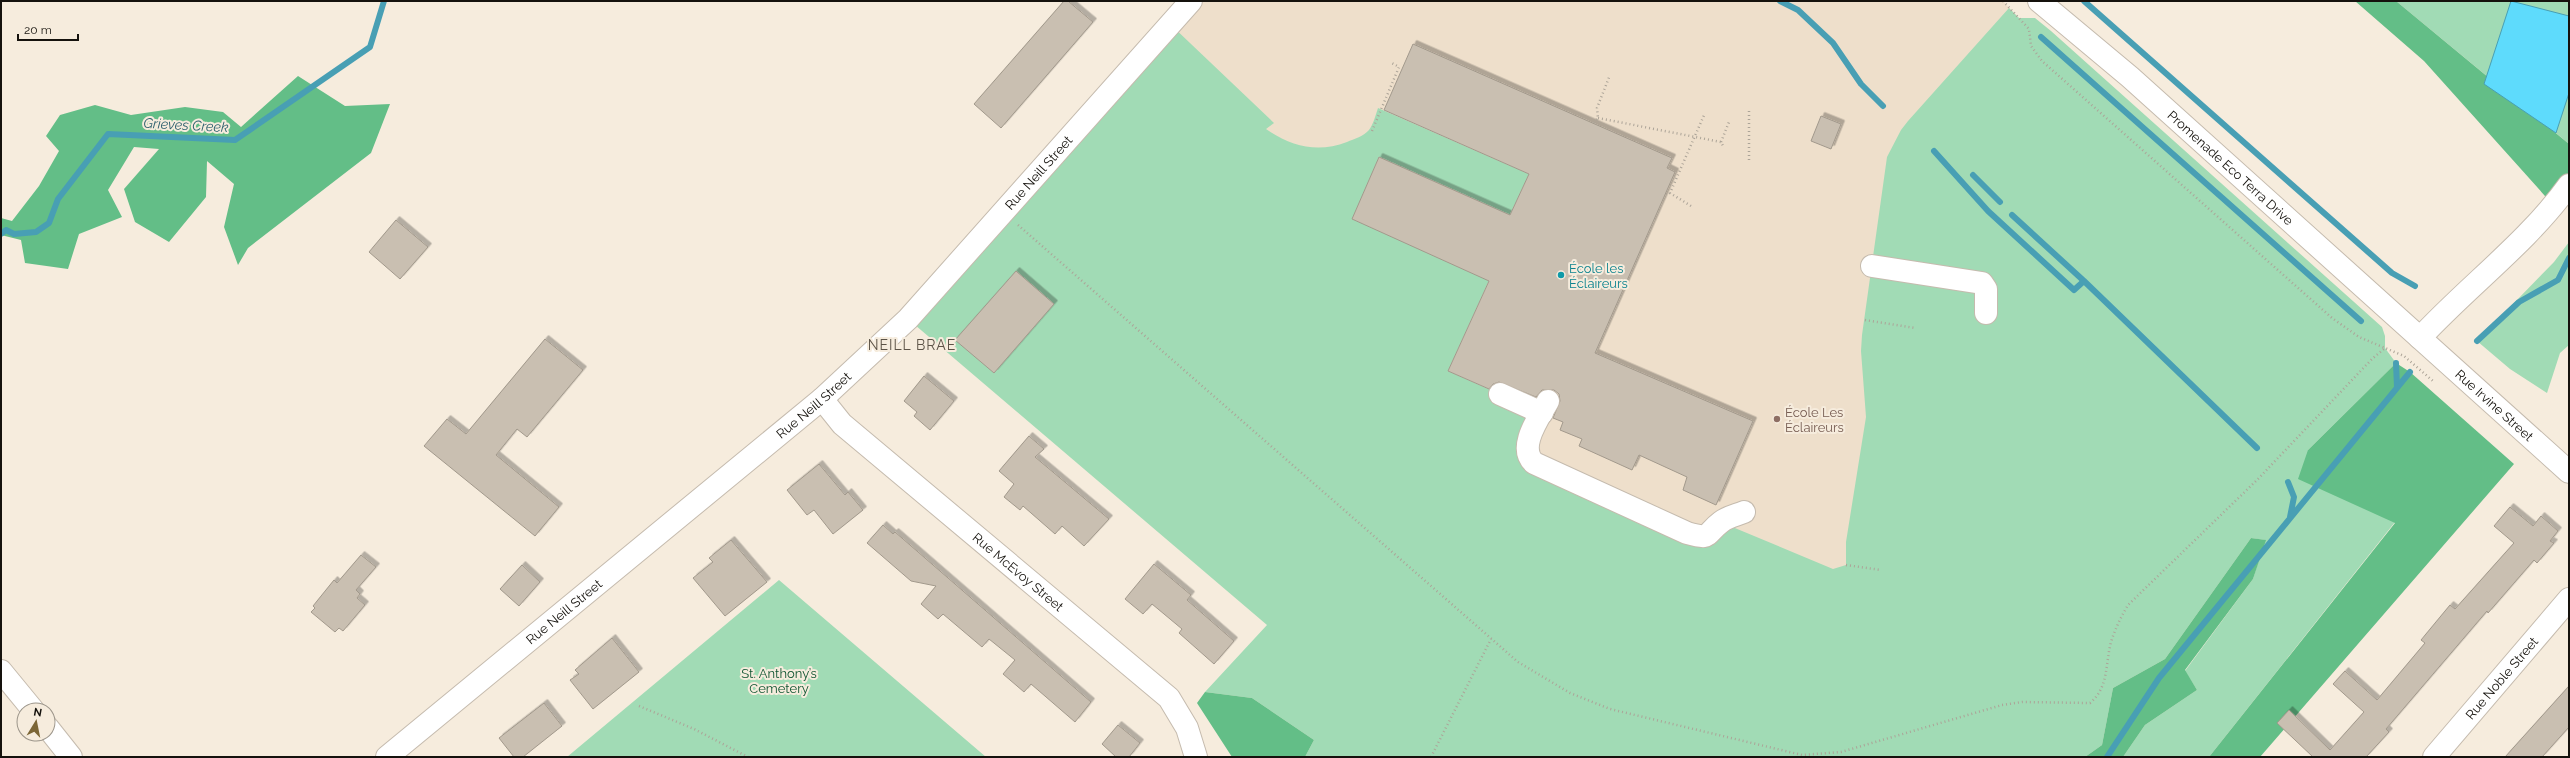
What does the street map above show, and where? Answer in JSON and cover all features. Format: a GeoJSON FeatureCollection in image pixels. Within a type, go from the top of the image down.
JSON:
{"type":"FeatureCollection","features":[{"type":"Feature","properties":{"kind":"street","name":"Rue Neill Street"},"geometry":{"type":"LineString","coordinates":[[387,757],[822,399],[908,319],[1191,1]]}},
{"type":"Feature","properties":{"kind":"street","name":"Promenade Eco Terra Drive"},"geometry":{"type":"LineString","coordinates":[[2040,1],[2130,77],[2420,338]]}},
{"type":"Feature","properties":{"kind":"street"},"geometry":{"type":"LineString","coordinates":[[2420,338],[2450,305],[2539,224],[2569,185]]}},
{"type":"Feature","properties":{"kind":"street"},"geometry":{"type":"LineString","coordinates":[[1872,266],[1982,283],[1986,289],[1986,313]]}},
{"type":"Feature","properties":{"kind":"street","name":"Rue Irvine Street"},"geometry":{"type":"LineString","coordinates":[[2420,338],[2569,472]]}},
{"type":"Feature","properties":{"kind":"street"},"geometry":{"type":"LineString","coordinates":[[1500,394],[1545,407],[1528,440],[1527,451],[1529,458],[1534,463],[1687,533],[1700,537],[1707,536],[1722,521],[1744,512]]}},
{"type":"Feature","properties":{"kind":"street","name":"Rue McEvoy Street"},"geometry":{"type":"LineString","coordinates":[[822,399],[842,424],[1169,698],[1187,728],[1196,757]]}},
{"type":"Feature","properties":{"kind":"street","name":"Rue Noble Street"},"geometry":{"type":"LineString","coordinates":[[2434,757],[2569,599]]}},
{"type":"Feature","properties":{"kind":"street"},"geometry":{"type":"LineString","coordinates":[[1,671],[26,702]]}},
{"type":"Feature","properties":{"kind":"street"},"geometry":{"type":"LineString","coordinates":[[56,738],[71,757]]}},
{"type":"Feature","properties":{"kind":"path"},"geometry":{"type":"LineString","coordinates":[[2003,1],[2029,29],[2031,46],[2042,61],[2332,318],[2359,337],[2404,356],[2436,383]]}},
{"type":"Feature","properties":{"kind":"path"},"geometry":{"type":"LineString","coordinates":[[1372,131],[1399,67],[1390,62]]}},
{"type":"Feature","properties":{"kind":"path"},"geometry":{"type":"LineString","coordinates":[[1594,123],[1598,118],[1597,108],[1610,75]]}},
{"type":"Feature","properties":{"kind":"path"},"geometry":{"type":"LineString","coordinates":[[1749,111],[1749,161]]}},
{"type":"Feature","properties":{"kind":"path"},"geometry":{"type":"LineString","coordinates":[[1691,206],[1670,193],[1705,113]]}},
{"type":"Feature","properties":{"kind":"path"},"geometry":{"type":"LineString","coordinates":[[1598,118],[1721,142]]}},
{"type":"Feature","properties":{"kind":"path"},"geometry":{"type":"LineString","coordinates":[[1724,148],[1721,142],[1729,122]]}},
{"type":"Feature","properties":{"kind":"path"},"geometry":{"type":"LineString","coordinates":[[1865,320],[1915,328]]}},
{"type":"Feature","properties":{"kind":"path"},"geometry":{"type":"LineString","coordinates":[[1846,565],[1881,570]]}},
{"type":"Feature","properties":{"kind":"path"},"geometry":{"type":"LineString","coordinates":[[1430,757],[1491,639]]}},
{"type":"Feature","properties":{"kind":"path"},"geometry":{"type":"LineString","coordinates":[[639,706],[694,729],[748,757]]}},
{"type":"Feature","properties":{"kind":"shaded area","name":"École Les Éclaireurs"},"geometry":{"type":"Polygon","coordinates":[[[1191,1],[2003,1],[2029,29],[2073,704],[1002,211],[1191,1]]]}},
{"type":"Feature","properties":{"kind":"green space"},"geometry":{"type":"Polygon","coordinates":[[[2355,1],[2396,1],[2569,144],[2569,193],[2554,206],[2424,61],[2355,1]]]}},
{"type":"Feature","properties":{"kind":"green space"},"geometry":{"type":"Polygon","coordinates":[[[2396,1],[2569,1],[2569,144],[2556,133],[2396,1]]]}},
{"type":"Feature","properties":{"kind":"green space","name":"École Les Éclaireurs"},"geometry":{"type":"Polygon","coordinates":[[[2009,8],[2019,18],[2035,18],[2051,31],[2382,327],[2385,336],[2385,348],[2396,363],[2308,450],[2395,522],[2209,757],[2123,757],[2145,725],[2197,690],[2185,671],[2253,579],[2265,540],[2251,538],[2165,659],[2113,688],[2102,745],[2085,757],[1305,757],[1314,740],[1252,698],[1205,692],[1267,625],[908,319],[1170,24],[1274,123],[1266,129],[1295,144],[1326,147],[1347,142],[1362,136],[1369,130],[1378,108],[1529,174],[1510,215],[1379,157],[1353,219],[1476,275],[1479,268],[1492,274],[1448,371],[1542,413],[1527,451],[1687,533],[1730,526],[1833,569],[1846,565],[1846,542],[1866,417],[1861,351],[1862,335],[1887,157],[1901,130],[1908,121],[2009,8]]]}},
{"type":"Feature","properties":{"kind":"green space"},"geometry":{"type":"Polygon","coordinates":[[[298,76],[345,106],[390,104],[371,153],[248,248],[238,265],[224,227],[234,184],[207,161],[206,197],[169,242],[135,222],[124,189],[159,149],[134,147],[108,190],[122,217],[79,234],[68,269],[25,263],[21,240],[1,235],[1,218],[12,221],[39,186],[59,151],[46,136],[60,115],[95,105],[131,115],[185,107],[223,112],[241,127],[298,76]]]}},
{"type":"Feature","properties":{"kind":"green space"},"geometry":{"type":"Polygon","coordinates":[[[2569,242],[2569,345],[2560,353],[2547,393],[2510,369],[2477,341],[2554,262],[2569,242]]]}},
{"type":"Feature","properties":{"kind":"green space"},"geometry":{"type":"Polygon","coordinates":[[[2396,363],[2410,372],[2514,464],[2260,757],[2209,757],[2395,523],[2298,479],[2308,450],[2396,363]]]}},
{"type":"Feature","properties":{"kind":"green space"},"geometry":{"type":"Polygon","coordinates":[[[2251,538],[2266,540],[2253,579],[2185,670],[2197,690],[2145,725],[2123,757],[2085,757],[2102,745],[2113,688],[2165,659],[2251,538]]]}},
{"type":"Feature","properties":{"kind":"green space","name":"St. Anthony’s Cemetery"},"geometry":{"type":"Polygon","coordinates":[[[779,580],[986,757],[567,757],[779,580]]]}},
{"type":"Feature","properties":{"kind":"green space"},"geometry":{"type":"Polygon","coordinates":[[[1205,692],[1252,698],[1314,740],[1305,757],[1232,757],[1197,703],[1205,692]]]}},
{"type":"Feature","properties":{"kind":"water"},"geometry":{"type":"Polygon","coordinates":[[[2511,1],[2569,16],[2569,93],[2556,133],[2484,84],[2511,1]]]}},
{"type":"Feature","properties":{"kind":"building"},"geometry":{"type":"Polygon","coordinates":[[[1064,1],[1068,1],[1093,22],[1001,128],[974,104],[1064,1]]]}},
{"type":"Feature","properties":{"kind":"building","name":"École les Éclaireurs"},"geometry":{"type":"Polygon","coordinates":[[[1413,44],[1672,158],[1667,168],[1675,172],[1595,353],[1753,421],[1716,505],[1683,490],[1687,477],[1639,455],[1632,470],[1579,446],[1582,439],[1560,430],[1563,422],[1553,418],[1560,401],[1559,394],[1554,390],[1542,390],[1536,397],[1499,382],[1493,384],[1489,389],[1448,371],[1489,281],[1352,219],[1379,157],[1510,215],[1529,174],[1384,110],[1413,44]]]}},
{"type":"Feature","properties":{"kind":"building"},"geometry":{"type":"Polygon","coordinates":[[[1821,116],[1841,124],[1831,149],[1811,141],[1821,116]]]}},
{"type":"Feature","properties":{"kind":"building"},"geometry":{"type":"Polygon","coordinates":[[[396,220],[428,247],[400,279],[369,252],[396,220]]]}},
{"type":"Feature","properties":{"kind":"building"},"geometry":{"type":"Polygon","coordinates":[[[1016,271],[1054,304],[994,373],[955,340],[1016,271]]]}},
{"type":"Feature","properties":{"kind":"building"},"geometry":{"type":"Polygon","coordinates":[[[545,339],[583,370],[527,437],[517,429],[496,455],[559,507],[535,536],[424,446],[447,419],[466,434],[545,339]]]}},
{"type":"Feature","properties":{"kind":"building"},"geometry":{"type":"Polygon","coordinates":[[[924,376],[954,401],[930,430],[914,416],[917,412],[904,401],[924,376]]]}},
{"type":"Feature","properties":{"kind":"building"},"geometry":{"type":"Polygon","coordinates":[[[1029,436],[1044,449],[1035,457],[1109,519],[1084,546],[1062,526],[1055,534],[1023,506],[1020,510],[1004,497],[1014,484],[999,471],[1029,436]]]}},
{"type":"Feature","properties":{"kind":"building"},"geometry":{"type":"Polygon","coordinates":[[[819,464],[845,495],[848,492],[863,510],[833,534],[814,510],[807,515],[787,490],[819,464]]]}},
{"type":"Feature","properties":{"kind":"building"},"geometry":{"type":"Polygon","coordinates":[[[2510,507],[2533,526],[2541,516],[2558,531],[2550,541],[2554,543],[2537,563],[2534,560],[2488,613],[2487,611],[2386,729],[2389,732],[2366,757],[2313,757],[2277,723],[2289,710],[2330,750],[2364,712],[2333,684],[2345,671],[2377,700],[2425,643],[2421,640],[2450,605],[2455,609],[2514,543],[2494,526],[2510,507]]]}},
{"type":"Feature","properties":{"kind":"building"},"geometry":{"type":"Polygon","coordinates":[[[883,525],[893,534],[895,532],[1091,702],[1075,722],[1031,684],[1024,692],[1003,674],[1015,660],[989,639],[982,647],[943,614],[938,619],[921,604],[936,586],[911,581],[867,543],[883,525]]]}},
{"type":"Feature","properties":{"kind":"building"},"geometry":{"type":"Polygon","coordinates":[[[731,540],[767,582],[725,616],[693,578],[713,562],[709,558],[731,540]]]}},
{"type":"Feature","properties":{"kind":"building"},"geometry":{"type":"Polygon","coordinates":[[[361,555],[376,567],[356,590],[360,594],[357,598],[365,605],[343,631],[339,628],[335,632],[311,612],[315,608],[313,606],[334,580],[337,583],[361,555]]]}},
{"type":"Feature","properties":{"kind":"building"},"geometry":{"type":"Polygon","coordinates":[[[1154,564],[1191,595],[1187,600],[1234,641],[1214,664],[1179,633],[1182,629],[1152,604],[1143,614],[1125,599],[1154,564]]]}},
{"type":"Feature","properties":{"kind":"building"},"geometry":{"type":"Polygon","coordinates":[[[522,565],[540,582],[519,606],[500,589],[522,565]]]}},
{"type":"Feature","properties":{"kind":"building"},"geometry":{"type":"Polygon","coordinates":[[[612,638],[639,672],[593,709],[570,680],[579,674],[575,670],[612,638]]]}},
{"type":"Feature","properties":{"kind":"building"},"geometry":{"type":"Polygon","coordinates":[[[2569,686],[2569,727],[2542,757],[2505,757],[2569,686]]]}},
{"type":"Feature","properties":{"kind":"building"},"geometry":{"type":"Polygon","coordinates":[[[544,703],[562,726],[523,757],[514,757],[499,738],[544,703]]]}},
{"type":"Feature","properties":{"kind":"building"},"geometry":{"type":"Polygon","coordinates":[[[1118,725],[1140,743],[1129,757],[1116,757],[1102,744],[1118,725]]]}},
{"type":"Feature","properties":{"kind":"waterway","name":"Grieves Creek"},"geometry":{"type":"LineString","coordinates":[[1,234],[6,230],[14,234],[36,232],[49,223],[58,199],[108,134],[235,140],[370,47],[384,1]]}},
{"type":"Feature","properties":{"kind":"waterway"},"geometry":{"type":"LineString","coordinates":[[1780,1],[1798,10],[1833,43],[1861,84],[1883,106]]}},
{"type":"Feature","properties":{"kind":"waterway"},"geometry":{"type":"LineString","coordinates":[[2084,1],[2392,273],[2415,286]]}},
{"type":"Feature","properties":{"kind":"waterway"},"geometry":{"type":"LineString","coordinates":[[2041,37],[2361,321]]}},
{"type":"Feature","properties":{"kind":"waterway"},"geometry":{"type":"LineString","coordinates":[[1934,151],[1988,211],[2074,290],[2084,281],[2257,448]]}},
{"type":"Feature","properties":{"kind":"waterway"},"geometry":{"type":"LineString","coordinates":[[1973,175],[2000,202]]}},
{"type":"Feature","properties":{"kind":"waterway"},"geometry":{"type":"LineString","coordinates":[[2012,215],[2084,281]]}},
{"type":"Feature","properties":{"kind":"waterway"},"geometry":{"type":"LineString","coordinates":[[2477,341],[2519,302],[2558,280],[2569,258]]}},
{"type":"Feature","properties":{"kind":"waterway"},"geometry":{"type":"LineString","coordinates":[[2396,363],[2397,387]]}},
{"type":"Feature","properties":{"kind":"waterway"},"geometry":{"type":"LineString","coordinates":[[2107,757],[2159,678],[2410,372]]}},
{"type":"Feature","properties":{"kind":"waterway"},"geometry":{"type":"LineString","coordinates":[[2288,482],[2294,497],[2290,517]]}},
{"type":"Feature","properties":{"kind":"place","name":"École les Éclaireurs"},"geometry":{"type":"Point","coordinates":[1561,275]}},
{"type":"Feature","properties":{"kind":"place","name":"École Les Éclaireurs"},"geometry":{"type":"Point","coordinates":[1777,419]}},
{"type":"Feature","properties":{"kind":"district","name":"NEILL BRAE"},"geometry":{"type":"Point","coordinates":[912,345]}}]}
